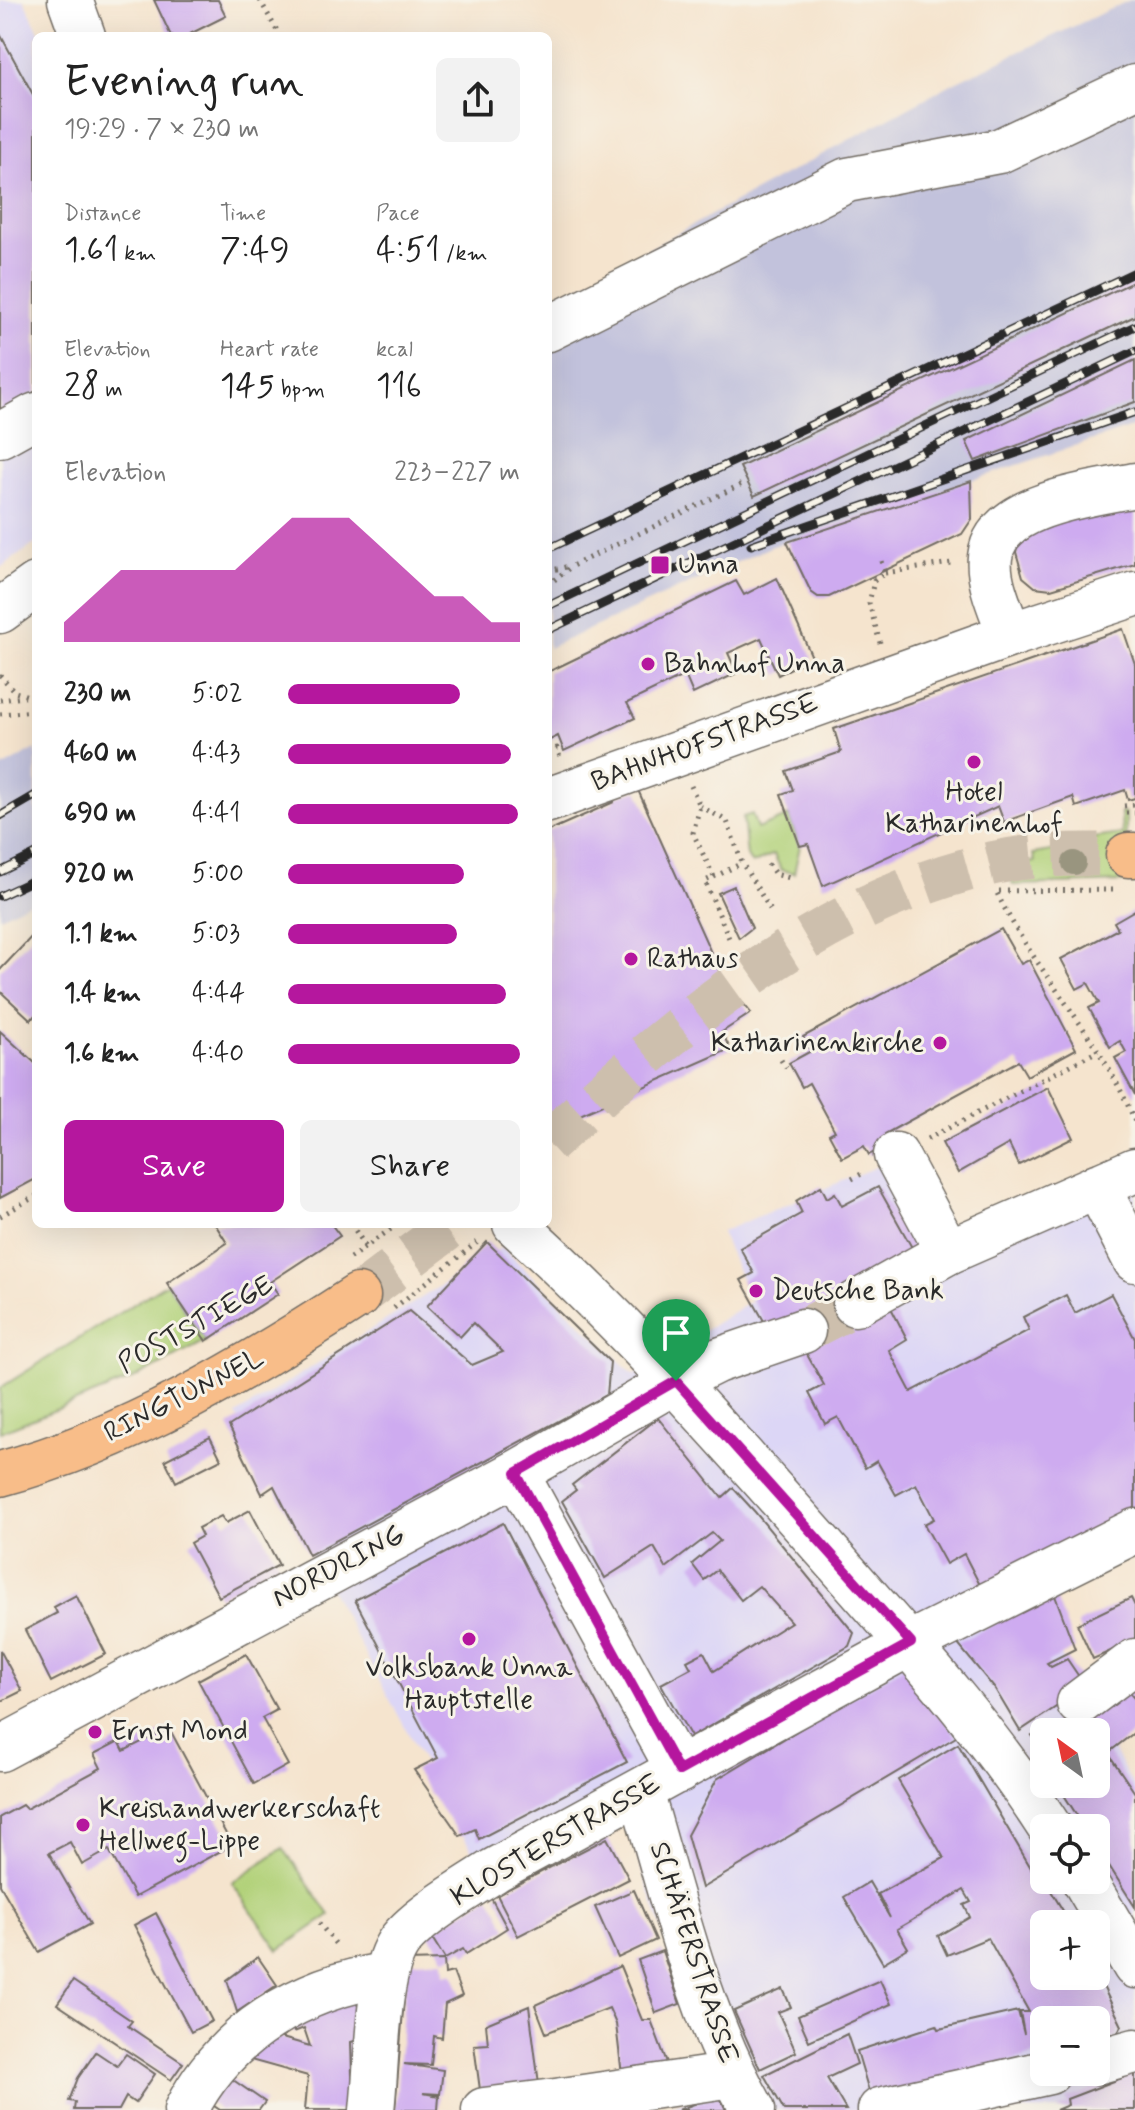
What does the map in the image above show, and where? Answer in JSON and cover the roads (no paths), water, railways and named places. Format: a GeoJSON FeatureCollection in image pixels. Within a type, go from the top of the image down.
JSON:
{"type":"FeatureCollection","features":[{"type":"Feature","properties":{"kind":"main road","name":"RINGTUNNEL"},"geometry":{"type":"LineString","coordinates":[[0,1474],[72,1450],[143,1419],[275,1350],[362,1291]]}},
{"type":"Feature","properties":{"kind":"street"},"geometry":{"type":"LineString","coordinates":[[70,0],[82,32]]}},
{"type":"Feature","properties":{"kind":"street"},"geometry":{"type":"LineString","coordinates":[[552,327],[847,180],[999,151],[1135,87]]}},
{"type":"Feature","properties":{"kind":"street"},"geometry":{"type":"LineString","coordinates":[[0,435],[32,417]]}},
{"type":"Feature","properties":{"kind":"street"},"geometry":{"type":"LineString","coordinates":[[1010,635],[995,594],[990,556],[1005,527],[1036,507],[1135,485]]}},
{"type":"Feature","properties":{"kind":"street","name":"BAHNHOFSTRASSE"},"geometry":{"type":"LineString","coordinates":[[552,799],[892,676],[1135,594]]}},
{"type":"Feature","properties":{"kind":"street"},"geometry":{"type":"LineString","coordinates":[[896,1155],[948,1252]]}},
{"type":"Feature","properties":{"kind":"street"},"geometry":{"type":"LineString","coordinates":[[855,1304],[948,1252],[1116,1178],[1135,1260]]}},
{"type":"Feature","properties":{"kind":"street"},"geometry":{"type":"LineString","coordinates":[[501,1229],[676,1381],[911,1643],[1002,1759],[1040,1814]]}},
{"type":"Feature","properties":{"kind":"street"},"geometry":{"type":"LineString","coordinates":[[676,1381],[716,1361],[803,1331]]}},
{"type":"Feature","properties":{"kind":"street","name":"NORDRING"},"geometry":{"type":"LineString","coordinates":[[0,1749],[516,1473],[676,1381]]}},
{"type":"Feature","properties":{"kind":"street"},"geometry":{"type":"LineString","coordinates":[[516,1473],[691,1765]]}},
{"type":"Feature","properties":{"kind":"street","name":"KLOSTERSTRASSE"},"geometry":{"type":"LineString","coordinates":[[372,2110],[385,1975],[397,1944],[431,1913],[495,1870],[911,1643],[1009,1597],[1135,1531]]}},
{"type":"Feature","properties":{"kind":"street"},"geometry":{"type":"LineString","coordinates":[[1079,1703],[1135,1661]]}},
{"type":"Feature","properties":{"kind":"street","name":"SCHÄFERSTRASSE"},"geometry":{"type":"LineString","coordinates":[[641,1792],[684,1935],[743,2092]]}},
{"type":"Feature","properties":{"kind":"street"},"geometry":{"type":"LineString","coordinates":[[1093,1894],[1134,1961]]}},
{"type":"Feature","properties":{"kind":"street"},"geometry":{"type":"LineString","coordinates":[[186,2110],[201,2079],[229,2048],[281,2009],[334,1986],[385,1975]]}},
{"type":"Feature","properties":{"kind":"street"},"geometry":{"type":"LineString","coordinates":[[880,2110],[1030,2076]]}},
{"type":"Feature","properties":{"kind":"street"},"geometry":{"type":"LineString","coordinates":[[484,2110],[743,2092]]}},
{"type":"Feature","properties":{"kind":"tunnel"},"geometry":{"type":"LineString","coordinates":[[552,1139],[698,1013],[751,974],[864,908],[925,883],[1006,860],[1058,855],[1128,855]]}},
{"type":"Feature","properties":{"kind":"tunnel"},"geometry":{"type":"LineString","coordinates":[[358,1296],[449,1228]]}},
{"type":"Feature","properties":{"kind":"tunnel"},"geometry":{"type":"LineString","coordinates":[[803,1331],[855,1304]]}},
{"type":"Feature","properties":{"kind":"railway"},"geometry":{"type":"LineString","coordinates":[[552,547],[1135,272]]}},
{"type":"Feature","properties":{"kind":"railway"},"geometry":{"type":"LineString","coordinates":[[552,604],[1135,326]]}},
{"type":"Feature","properties":{"kind":"railway"},"geometry":{"type":"LineString","coordinates":[[552,628],[1135,351]]}},
{"type":"Feature","properties":{"kind":"railway"},"geometry":{"type":"LineString","coordinates":[[751,545],[1135,412]]}},
{"type":"Feature","properties":{"kind":"railway"},"geometry":{"type":"LineString","coordinates":[[0,816],[32,797]]}},
{"type":"Feature","properties":{"kind":"railway"},"geometry":{"type":"LineString","coordinates":[[0,872],[32,856]]}},
{"type":"Feature","properties":{"kind":"railway"},"geometry":{"type":"LineString","coordinates":[[0,896],[32,881]]}},
{"type":"Feature","properties":{"kind":"place","name":"Unna"},"geometry":{"type":"Point","coordinates":[660,565]}},
{"type":"Feature","properties":{"kind":"place","name":"Bahnhof Unna"},"geometry":{"type":"Point","coordinates":[648,664]}},
{"type":"Feature","properties":{"kind":"place","name":"Hotel Katharinenhof"},"geometry":{"type":"Point","coordinates":[974,762]}},
{"type":"Feature","properties":{"kind":"place","name":"Rathaus"},"geometry":{"type":"Point","coordinates":[631,959]}},
{"type":"Feature","properties":{"kind":"place","name":"Katharinenkirche"},"geometry":{"type":"Point","coordinates":[940,1043]}},
{"type":"Feature","properties":{"kind":"place","name":"Deutsche Bank"},"geometry":{"type":"Point","coordinates":[756,1291]}},
{"type":"Feature","properties":{"kind":"place","name":"Volksbank Unna Hauptstelle"},"geometry":{"type":"Point","coordinates":[469,1639]}},
{"type":"Feature","properties":{"kind":"place","name":"Ernst Mond"},"geometry":{"type":"Point","coordinates":[95,1732]}},
{"type":"Feature","properties":{"kind":"place","name":"Kreishandwerkerschaft Hellweg-Lippe"},"geometry":{"type":"Point","coordinates":[83,1825]}}]}
